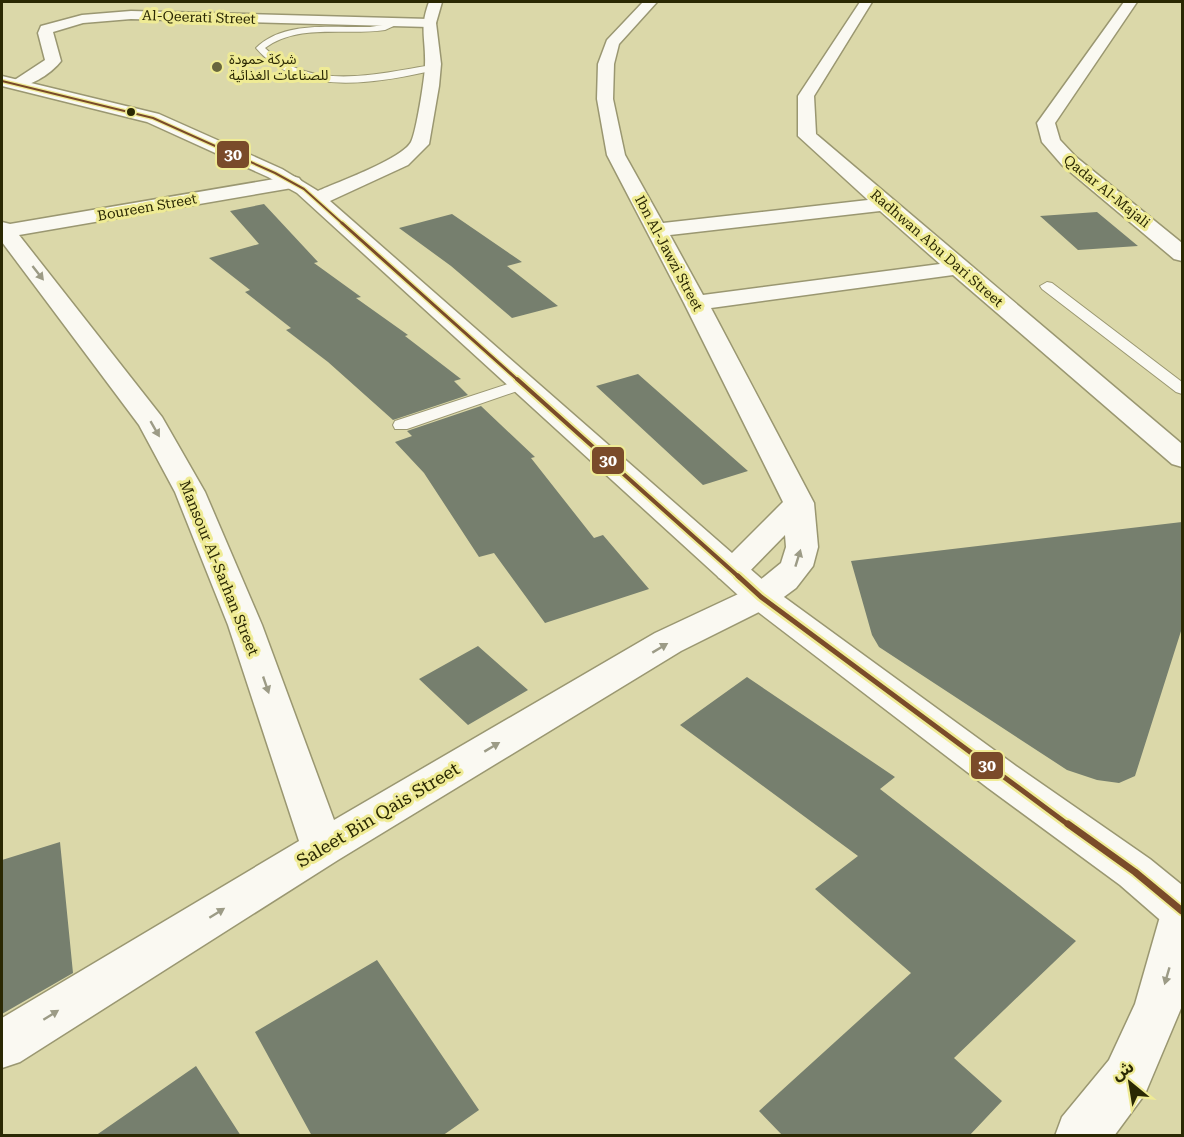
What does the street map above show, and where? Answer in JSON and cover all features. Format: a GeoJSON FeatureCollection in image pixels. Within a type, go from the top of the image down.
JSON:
{"type":"FeatureCollection","features":[{"type":"Feature","properties":{"kind":"street","name":"Boureen Street"},"geometry":{"type":"LineString","coordinates":[[3,230],[384,170],[401,161],[420,144],[432,68],[429,23],[435,2]]}},
{"type":"Feature","properties":{"kind":"street","name":"Ibn Al-Jawzi Street"},"geometry":{"type":"LineString","coordinates":[[650,2],[612,43],[606,64],[605,99],[616,155],[696,303],[799,503],[802,547],[797,566],[784,580],[746,584]]}},
{"type":"Feature","properties":{"kind":"street","name":"Radhwan Abu Dari Street"},"geometry":{"type":"LineString","coordinates":[[866,2],[806,96],[807,136],[1182,458]]}},
{"type":"Feature","properties":{"kind":"street","name":"Qadar Al-Majali"},"geometry":{"type":"LineString","coordinates":[[1130,2],[1046,123],[1047,132],[1051,142],[1069,162],[1182,254]]}},
{"type":"Feature","properties":{"kind":"street","name":"Al-Qeerati Street"},"geometry":{"type":"LineString","coordinates":[[10,82],[48,66],[53,61],[45,33],[46,29],[82,19],[131,15],[429,23]]}},
{"type":"Feature","properties":{"kind":"street"},"geometry":{"type":"LineString","coordinates":[[10,82],[153,118],[298,182],[746,584],[1002,777],[1135,872],[1182,911]]}},
{"type":"Feature","properties":{"kind":"street"},"geometry":{"type":"LineString","coordinates":[[331,172],[384,170]]}},
{"type":"Feature","properties":{"kind":"street"},"geometry":{"type":"LineString","coordinates":[[655,230],[886,204]]}},
{"type":"Feature","properties":{"kind":"street","name":"Mansour Al-Sarhan Street"},"geometry":{"type":"LineString","coordinates":[[3,230],[152,423],[190,492],[245,625],[323,848]]}},
{"type":"Feature","properties":{"kind":"street"},"geometry":{"type":"LineString","coordinates":[[696,303],[958,268]]}},
{"type":"Feature","properties":{"kind":"street"},"geometry":{"type":"LineString","coordinates":[[746,584],[799,503]]}},
{"type":"Feature","properties":{"kind":"street","name":"Saleet Bin Qais Street"},"geometry":{"type":"LineString","coordinates":[[2,1046],[323,848],[668,642],[746,584]]}},
{"type":"Feature","properties":{"kind":"street"},"geometry":{"type":"LineString","coordinates":[[1135,872],[1182,890]]}},
{"type":"Feature","properties":{"kind":"street"},"geometry":{"type":"LineString","coordinates":[[1081,1136],[1127,1077],[1158,1005],[1182,920]]}},
{"type":"Feature","properties":{"kind":"lane"},"geometry":{"type":"LineString","coordinates":[[394,22],[385,27],[281,35],[267,40],[260,48],[265,54],[297,75],[312,78],[349,78],[432,68]]}},
{"type":"Feature","properties":{"kind":"lane"},"geometry":{"type":"LineString","coordinates":[[1047,286],[1182,389]]}},
{"type":"Feature","properties":{"kind":"lane"},"geometry":{"type":"LineString","coordinates":[[401,425],[523,384]]}},
{"type":"Feature","properties":{"kind":"building"},"geometry":{"type":"Polygon","coordinates":[[[264,204],[318,262],[314,263],[361,297],[356,298],[408,335],[405,336],[461,379],[454,381],[468,395],[393,420],[328,362],[286,330],[291,328],[245,292],[250,290],[209,258],[259,244],[230,211],[264,204]]]}},
{"type":"Feature","properties":{"kind":"building"},"geometry":{"type":"Polygon","coordinates":[[[1097,212],[1138,246],[1078,250],[1040,216],[1097,212]]]}},
{"type":"Feature","properties":{"kind":"building"},"geometry":{"type":"Polygon","coordinates":[[[452,214],[522,262],[507,266],[558,306],[512,318],[451,266],[399,228],[452,214]]]}},
{"type":"Feature","properties":{"kind":"building"},"geometry":{"type":"Polygon","coordinates":[[[638,374],[748,471],[703,485],[596,386],[638,374]]]}},
{"type":"Feature","properties":{"kind":"building"},"geometry":{"type":"Polygon","coordinates":[[[481,406],[535,457],[531,458],[594,538],[603,535],[649,589],[545,623],[494,553],[479,557],[424,473],[395,442],[412,436],[407,431],[481,406]]]}},
{"type":"Feature","properties":{"kind":"building"},"geometry":{"type":"Polygon","coordinates":[[[1182,522],[1182,628],[1135,776],[1119,783],[1097,780],[1067,770],[879,647],[872,635],[851,561],[1182,522]]]}},
{"type":"Feature","properties":{"kind":"building"},"geometry":{"type":"Polygon","coordinates":[[[478,646],[528,690],[468,725],[419,679],[478,646]]]}},
{"type":"Feature","properties":{"kind":"building"},"geometry":{"type":"Polygon","coordinates":[[[747,677],[895,777],[880,789],[1076,941],[954,1058],[1002,1101],[969,1136],[783,1136],[759,1111],[911,973],[815,889],[858,856],[680,725],[747,677]]]}},
{"type":"Feature","properties":{"kind":"building"},"geometry":{"type":"Polygon","coordinates":[[[60,842],[73,973],[2,1014],[2,860],[60,842]]]}},
{"type":"Feature","properties":{"kind":"building"},"geometry":{"type":"Polygon","coordinates":[[[377,960],[479,1110],[442,1136],[312,1136],[255,1032],[377,960]]]}},
{"type":"Feature","properties":{"kind":"building"},"geometry":{"type":"Polygon","coordinates":[[[196,1066],[241,1136],[95,1136],[196,1066]]]}},
{"type":"Feature","properties":{"kind":"transit line","name":"30"},"geometry":{"type":"LineString","coordinates":[[2,81],[153,118],[275,173],[304,189],[761,597],[1002,777],[1135,872],[1182,911]]}},
{"type":"Feature","properties":{"kind":"place","name":"شركة حمودة للصناعات الغذائية"},"geometry":{"type":"Point","coordinates":[217,67]}}]}
